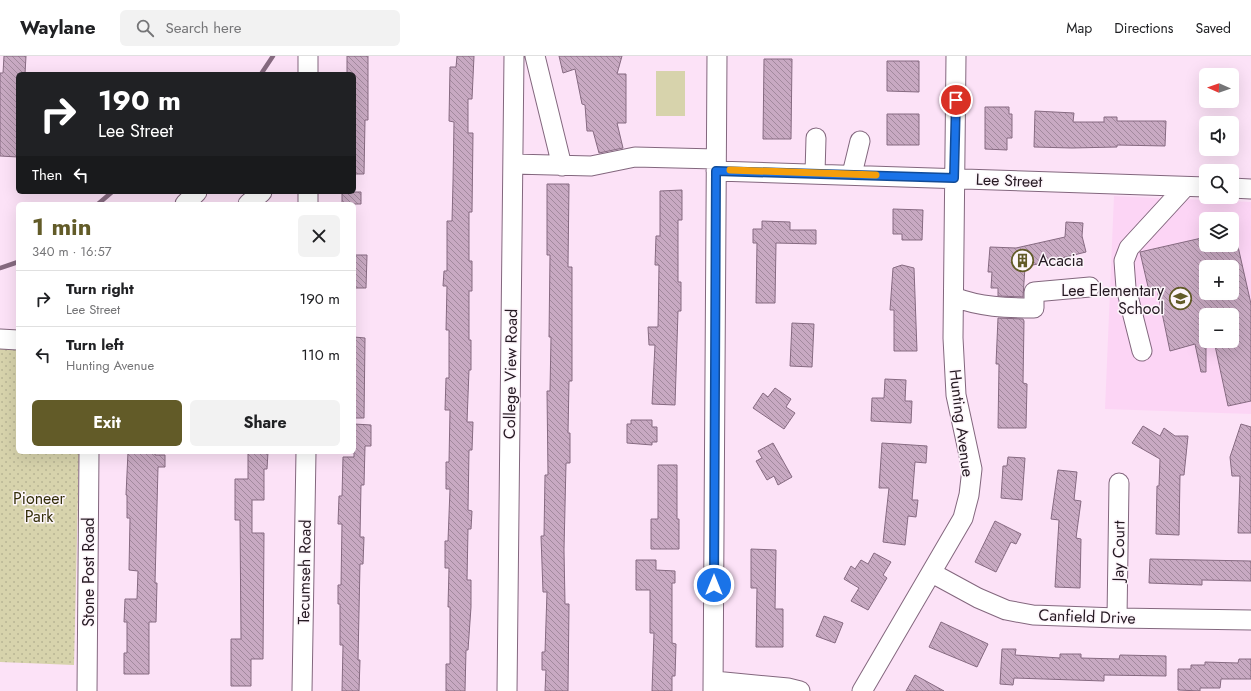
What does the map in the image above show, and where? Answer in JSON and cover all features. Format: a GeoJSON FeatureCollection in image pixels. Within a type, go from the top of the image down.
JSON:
{"type":"FeatureCollection","features":[{"type":"Feature","properties":{"kind":"street"},"geometry":{"type":"LineString","coordinates":[[308,56],[308,72]]}},
{"type":"Feature","properties":{"kind":"street","name":"College View Road"},"geometry":{"type":"LineString","coordinates":[[506,691],[514,56]]}},
{"type":"Feature","properties":{"kind":"street"},"geometry":{"type":"LineString","coordinates":[[535,56],[562,166]]}},
{"type":"Feature","properties":{"kind":"street"},"geometry":{"type":"LineString","coordinates":[[717,56],[714,686],[788,688],[800,691]]}},
{"type":"Feature","properties":{"kind":"street","name":"Hunting Avenue"},"geometry":{"type":"LineString","coordinates":[[862,691],[963,518],[969,495],[972,469],[956,395],[953,338],[954,178],[960,60]]}},
{"type":"Feature","properties":{"kind":"street"},"geometry":{"type":"LineString","coordinates":[[815,173],[816,138]]}},
{"type":"Feature","properties":{"kind":"street"},"geometry":{"type":"LineString","coordinates":[[852,174],[860,141]]}},
{"type":"Feature","properties":{"kind":"street","name":"Lee Street"},"geometry":{"type":"LineString","coordinates":[[513,164],[591,166],[635,157],[815,173],[1199,188]]}},
{"type":"Feature","properties":{"kind":"street"},"geometry":{"type":"LineString","coordinates":[[1142,350],[1126,288],[1124,261],[1130,248],[1185,187]]}},
{"type":"Feature","properties":{"kind":"street"},"geometry":{"type":"LineString","coordinates":[[1239,188],[1251,189]]}},
{"type":"Feature","properties":{"kind":"street"},"geometry":{"type":"LineString","coordinates":[[187,202],[195,194]]}},
{"type":"Feature","properties":{"kind":"street"},"geometry":{"type":"LineString","coordinates":[[250,202],[260,194]]}},
{"type":"Feature","properties":{"kind":"street"},"geometry":{"type":"LineString","coordinates":[[954,297],[973,304],[991,307],[1034,308],[1034,292],[1090,287]]}},
{"type":"Feature","properties":{"kind":"street"},"geometry":{"type":"LineString","coordinates":[[0,339],[16,340]]}},
{"type":"Feature","properties":{"kind":"street","name":"Stone Post Road"},"geometry":{"type":"LineString","coordinates":[[88,691],[89,454]]}},
{"type":"Feature","properties":{"kind":"street","name":"Tecumseh Road"},"geometry":{"type":"LineString","coordinates":[[302,691],[306,454]]}},
{"type":"Feature","properties":{"kind":"street","name":"Jay Court"},"geometry":{"type":"LineString","coordinates":[[1117,618],[1119,483]]}},
{"type":"Feature","properties":{"kind":"street","name":"Canfield Drive"},"geometry":{"type":"LineString","coordinates":[[932,573],[978,598],[1006,610],[1033,615],[1251,620]]}},
{"type":"Feature","properties":{"kind":"shaded area","name":"Lee Elementary School"},"geometry":{"type":"Polygon","coordinates":[[[1114,196],[1199,200],[1199,204],[1239,204],[1239,201],[1251,202],[1251,414],[1105,409],[1114,196]]]}},
{"type":"Feature","properties":{"kind":"green space"},"geometry":{"type":"Polygon","coordinates":[[[656,71],[685,71],[685,116],[656,116],[656,71]]]}},
{"type":"Feature","properties":{"kind":"green space","name":"Pioneer Park"},"geometry":{"type":"Polygon","coordinates":[[[0,347],[16,348],[16,454],[79,454],[74,665],[0,662],[0,347]]]}},
{"type":"Feature","properties":{"kind":"building"},"geometry":{"type":"Polygon","coordinates":[[[4,56],[26,56],[25,72],[16,72],[16,157],[0,156],[0,73],[3,73],[4,56]]]}},
{"type":"Feature","properties":{"kind":"building"},"geometry":{"type":"Polygon","coordinates":[[[347,56],[368,56],[368,120],[365,120],[364,174],[356,174],[356,72],[347,72],[347,56]]]}},
{"type":"Feature","properties":{"kind":"building"},"geometry":{"type":"Polygon","coordinates":[[[457,56],[474,56],[472,99],[468,99],[468,133],[473,133],[472,212],[469,212],[469,261],[472,261],[472,291],[469,291],[469,340],[471,340],[471,370],[469,370],[467,422],[473,422],[472,450],[469,450],[468,510],[472,511],[471,529],[468,529],[467,580],[471,580],[471,607],[468,650],[466,650],[465,691],[446,691],[446,664],[450,664],[450,607],[448,607],[449,568],[445,568],[445,541],[448,541],[450,489],[446,489],[446,462],[449,462],[450,410],[445,410],[446,378],[449,378],[449,330],[446,330],[447,286],[443,286],[444,271],[447,271],[447,221],[452,221],[454,122],[449,121],[450,67],[456,67],[457,56]]]}},
{"type":"Feature","properties":{"kind":"building"},"geometry":{"type":"Polygon","coordinates":[[[559,56],[622,56],[617,74],[626,74],[626,123],[617,123],[623,148],[599,153],[593,131],[587,131],[585,105],[582,104],[575,69],[563,73],[559,56]]]}},
{"type":"Feature","properties":{"kind":"building"},"geometry":{"type":"Polygon","coordinates":[[[764,59],[792,59],[791,139],[763,139],[764,59]]]}},
{"type":"Feature","properties":{"kind":"building"},"geometry":{"type":"Polygon","coordinates":[[[887,61],[919,61],[919,92],[887,91],[887,61]]]}},
{"type":"Feature","properties":{"kind":"building"},"geometry":{"type":"Polygon","coordinates":[[[985,107],[1009,107],[1009,114],[1012,114],[1012,138],[1007,138],[1007,150],[985,149],[985,107]]]}},
{"type":"Feature","properties":{"kind":"building"},"geometry":{"type":"Polygon","coordinates":[[[1035,111],[1074,113],[1073,122],[1104,122],[1104,117],[1117,117],[1117,121],[1166,121],[1165,146],[1117,145],[1117,147],[1034,147],[1035,111]]]}},
{"type":"Feature","properties":{"kind":"building"},"geometry":{"type":"Polygon","coordinates":[[[887,114],[919,114],[919,145],[887,145],[887,114]]]}},
{"type":"Feature","properties":{"kind":"building"},"geometry":{"type":"Polygon","coordinates":[[[547,184],[569,184],[568,267],[572,267],[572,381],[569,381],[568,433],[570,433],[570,463],[566,463],[564,550],[565,604],[569,604],[568,691],[545,691],[546,670],[542,670],[542,652],[545,652],[547,592],[543,592],[541,536],[544,536],[545,475],[548,475],[547,391],[550,391],[551,337],[549,337],[550,255],[547,255],[547,184]]]}},
{"type":"Feature","properties":{"kind":"building"},"geometry":{"type":"Polygon","coordinates":[[[682,190],[682,220],[678,220],[678,282],[681,282],[681,311],[678,311],[675,405],[652,404],[655,345],[649,345],[648,327],[658,327],[659,265],[655,265],[656,236],[660,236],[660,191],[682,190]]]}},
{"type":"Feature","properties":{"kind":"building"},"geometry":{"type":"Polygon","coordinates":[[[356,192],[361,192],[361,204],[356,204],[356,202],[342,202],[342,194],[356,194],[356,192]]]}},
{"type":"Feature","properties":{"kind":"building"},"geometry":{"type":"Polygon","coordinates":[[[893,209],[923,210],[922,240],[902,240],[902,234],[893,234],[893,209]]]}},
{"type":"Feature","properties":{"kind":"building"},"geometry":{"type":"Polygon","coordinates":[[[762,221],[790,222],[790,230],[816,230],[816,244],[776,243],[775,303],[756,303],[757,243],[753,243],[753,229],[762,229],[762,221]]]}},
{"type":"Feature","properties":{"kind":"building","name":"Acacia"},"geometry":{"type":"Polygon","coordinates":[[[1066,222],[1083,223],[1082,236],[1086,252],[1025,267],[1023,297],[998,296],[998,288],[991,288],[992,272],[988,272],[990,247],[1016,248],[1065,237],[1066,222]]]}},
{"type":"Feature","properties":{"kind":"building"},"geometry":{"type":"Polygon","coordinates":[[[1199,239],[1199,252],[1239,251],[1251,304],[1251,401],[1228,406],[1216,348],[1239,348],[1239,308],[1199,308],[1199,348],[1206,348],[1206,372],[1201,372],[1195,344],[1170,351],[1157,289],[1149,291],[1140,252],[1199,239]]]}},
{"type":"Feature","properties":{"kind":"building"},"geometry":{"type":"Polygon","coordinates":[[[356,255],[367,255],[366,288],[356,288],[356,255]]]}},
{"type":"Feature","properties":{"kind":"building"},"geometry":{"type":"Polygon","coordinates":[[[902,265],[914,268],[917,351],[894,351],[894,310],[890,310],[893,268],[902,265]]]}},
{"type":"Feature","properties":{"kind":"building"},"geometry":{"type":"Polygon","coordinates":[[[998,318],[1023,319],[1024,321],[1023,383],[1027,384],[1026,428],[998,428],[999,364],[996,364],[998,318]]]}},
{"type":"Feature","properties":{"kind":"building"},"geometry":{"type":"Polygon","coordinates":[[[792,323],[814,324],[812,367],[790,366],[792,323]]]}},
{"type":"Feature","properties":{"kind":"building"},"geometry":{"type":"Polygon","coordinates":[[[356,337],[365,338],[364,418],[356,418],[356,337]]]}},
{"type":"Feature","properties":{"kind":"building"},"geometry":{"type":"Polygon","coordinates":[[[885,379],[906,380],[905,401],[912,401],[911,423],[871,421],[872,398],[884,398],[885,379]]]}},
{"type":"Feature","properties":{"kind":"building"},"geometry":{"type":"Polygon","coordinates":[[[775,388],[791,399],[786,407],[795,413],[784,429],[753,408],[763,393],[768,397],[775,388]]]}},
{"type":"Feature","properties":{"kind":"building"},"geometry":{"type":"Polygon","coordinates":[[[631,420],[652,420],[652,427],[657,427],[657,442],[652,442],[652,445],[627,443],[627,424],[631,424],[631,420]]]}},
{"type":"Feature","properties":{"kind":"building"},"geometry":{"type":"Polygon","coordinates":[[[356,424],[371,425],[371,446],[365,446],[364,485],[361,485],[360,537],[364,537],[363,564],[360,564],[358,660],[360,660],[359,691],[342,691],[343,645],[340,645],[340,604],[338,604],[338,585],[341,585],[342,524],[338,524],[339,496],[342,496],[343,457],[354,457],[354,454],[356,454],[356,424]]]}},
{"type":"Feature","properties":{"kind":"building"},"geometry":{"type":"Polygon","coordinates":[[[1241,424],[1251,427],[1251,533],[1238,533],[1240,476],[1232,476],[1230,457],[1241,424]]]}},
{"type":"Feature","properties":{"kind":"building"},"geometry":{"type":"Polygon","coordinates":[[[1143,426],[1160,436],[1164,428],[1175,436],[1188,436],[1184,475],[1180,475],[1179,535],[1156,534],[1157,486],[1159,486],[1160,459],[1132,443],[1143,426]]]}},
{"type":"Feature","properties":{"kind":"building"},"geometry":{"type":"Polygon","coordinates":[[[773,443],[792,477],[778,485],[774,476],[767,480],[756,461],[762,458],[758,451],[773,443]]]}},
{"type":"Feature","properties":{"kind":"building"},"geometry":{"type":"Polygon","coordinates":[[[882,443],[927,446],[926,463],[915,462],[912,500],[918,500],[916,517],[908,516],[905,545],[883,542],[889,488],[879,488],[882,443]]]}},
{"type":"Feature","properties":{"kind":"building"},"geometry":{"type":"Polygon","coordinates":[[[128,454],[165,455],[165,467],[158,467],[155,583],[157,583],[156,622],[149,622],[149,674],[124,674],[124,653],[127,653],[127,622],[124,622],[125,599],[137,599],[138,571],[129,570],[130,518],[127,518],[126,495],[128,454]]]}},
{"type":"Feature","properties":{"kind":"building"},"geometry":{"type":"Polygon","coordinates":[[[248,454],[268,454],[267,469],[264,469],[264,500],[252,500],[252,533],[264,533],[263,659],[251,659],[251,686],[231,686],[231,639],[241,639],[240,520],[235,520],[235,479],[248,479],[248,454]]]}},
{"type":"Feature","properties":{"kind":"building"},"geometry":{"type":"Polygon","coordinates":[[[1008,457],[1025,458],[1022,500],[1001,498],[1003,466],[1007,466],[1008,457]]]}},
{"type":"Feature","properties":{"kind":"building"},"geometry":{"type":"Polygon","coordinates":[[[658,465],[677,465],[677,519],[679,519],[679,549],[651,549],[651,519],[658,519],[658,465]]]}},
{"type":"Feature","properties":{"kind":"building"},"geometry":{"type":"Polygon","coordinates":[[[1058,470],[1077,472],[1074,500],[1081,501],[1076,538],[1081,539],[1080,588],[1055,587],[1059,520],[1051,519],[1058,470]]]}},
{"type":"Feature","properties":{"kind":"building"},"geometry":{"type":"Polygon","coordinates":[[[995,521],[1021,534],[1016,544],[1011,542],[996,572],[975,562],[995,521]]]}},
{"type":"Feature","properties":{"kind":"building"},"geometry":{"type":"Polygon","coordinates":[[[751,549],[776,550],[775,609],[783,609],[783,647],[756,647],[757,588],[751,588],[751,549]]]}},
{"type":"Feature","properties":{"kind":"building"},"geometry":{"type":"Polygon","coordinates":[[[874,553],[891,562],[883,575],[887,578],[868,610],[851,601],[859,588],[844,579],[851,566],[855,569],[861,560],[868,564],[874,553]]]}},
{"type":"Feature","properties":{"kind":"building"},"geometry":{"type":"Polygon","coordinates":[[[1150,559],[1251,561],[1251,581],[1202,580],[1202,585],[1149,583],[1150,559]]]}},
{"type":"Feature","properties":{"kind":"building"},"geometry":{"type":"Polygon","coordinates":[[[636,560],[656,560],[656,570],[675,571],[675,583],[672,583],[672,643],[676,644],[675,676],[672,676],[672,691],[652,691],[654,633],[650,633],[650,590],[636,590],[636,560]]]}},
{"type":"Feature","properties":{"kind":"building"},"geometry":{"type":"Polygon","coordinates":[[[824,616],[843,623],[835,643],[816,636],[824,616]]]}},
{"type":"Feature","properties":{"kind":"building"},"geometry":{"type":"Polygon","coordinates":[[[941,622],[988,644],[977,667],[929,647],[941,622]]]}},
{"type":"Feature","properties":{"kind":"building"},"geometry":{"type":"Polygon","coordinates":[[[1002,649],[1016,649],[1015,655],[1060,658],[1060,654],[1081,654],[1081,658],[1119,659],[1120,655],[1166,656],[1166,676],[1104,675],[1104,681],[1014,678],[1013,685],[1000,684],[1002,649]]]}},
{"type":"Feature","properties":{"kind":"building"},"geometry":{"type":"Polygon","coordinates":[[[1239,659],[1251,659],[1251,679],[1221,679],[1220,688],[1200,688],[1200,691],[1178,690],[1178,669],[1191,669],[1191,665],[1205,665],[1205,662],[1238,663],[1239,659]]]}},
{"type":"Feature","properties":{"kind":"building"},"geometry":{"type":"Polygon","coordinates":[[[915,675],[944,691],[906,691],[915,675]]]}},
{"type":"Feature","properties":{"kind":"waterway"},"geometry":{"type":"LineString","coordinates":[[262,72],[273,56]]}},
{"type":"Feature","properties":{"kind":"waterway"},"geometry":{"type":"LineString","coordinates":[[100,202],[110,194]]}},
{"type":"Feature","properties":{"kind":"waterway"},"geometry":{"type":"LineString","coordinates":[[0,268],[16,263]]}},
{"type":"Feature","properties":{"kind":"slow traffic"},"geometry":{"type":"LineString","coordinates":[[730,170],[876,175]]}},
{"type":"Feature","properties":{"kind":"place","name":"Acacia"},"geometry":{"type":"Point","coordinates":[1022,260]}},
{"type":"Feature","properties":{"kind":"place","name":"Lee Elementary School"},"geometry":{"type":"Point","coordinates":[1180,299]}},
{"type":"Feature","properties":{"kind":"route"},"geometry":{"type":"LineString","coordinates":[[714,585],[716,171],[733,170],[954,178],[956,100]]}}]}
